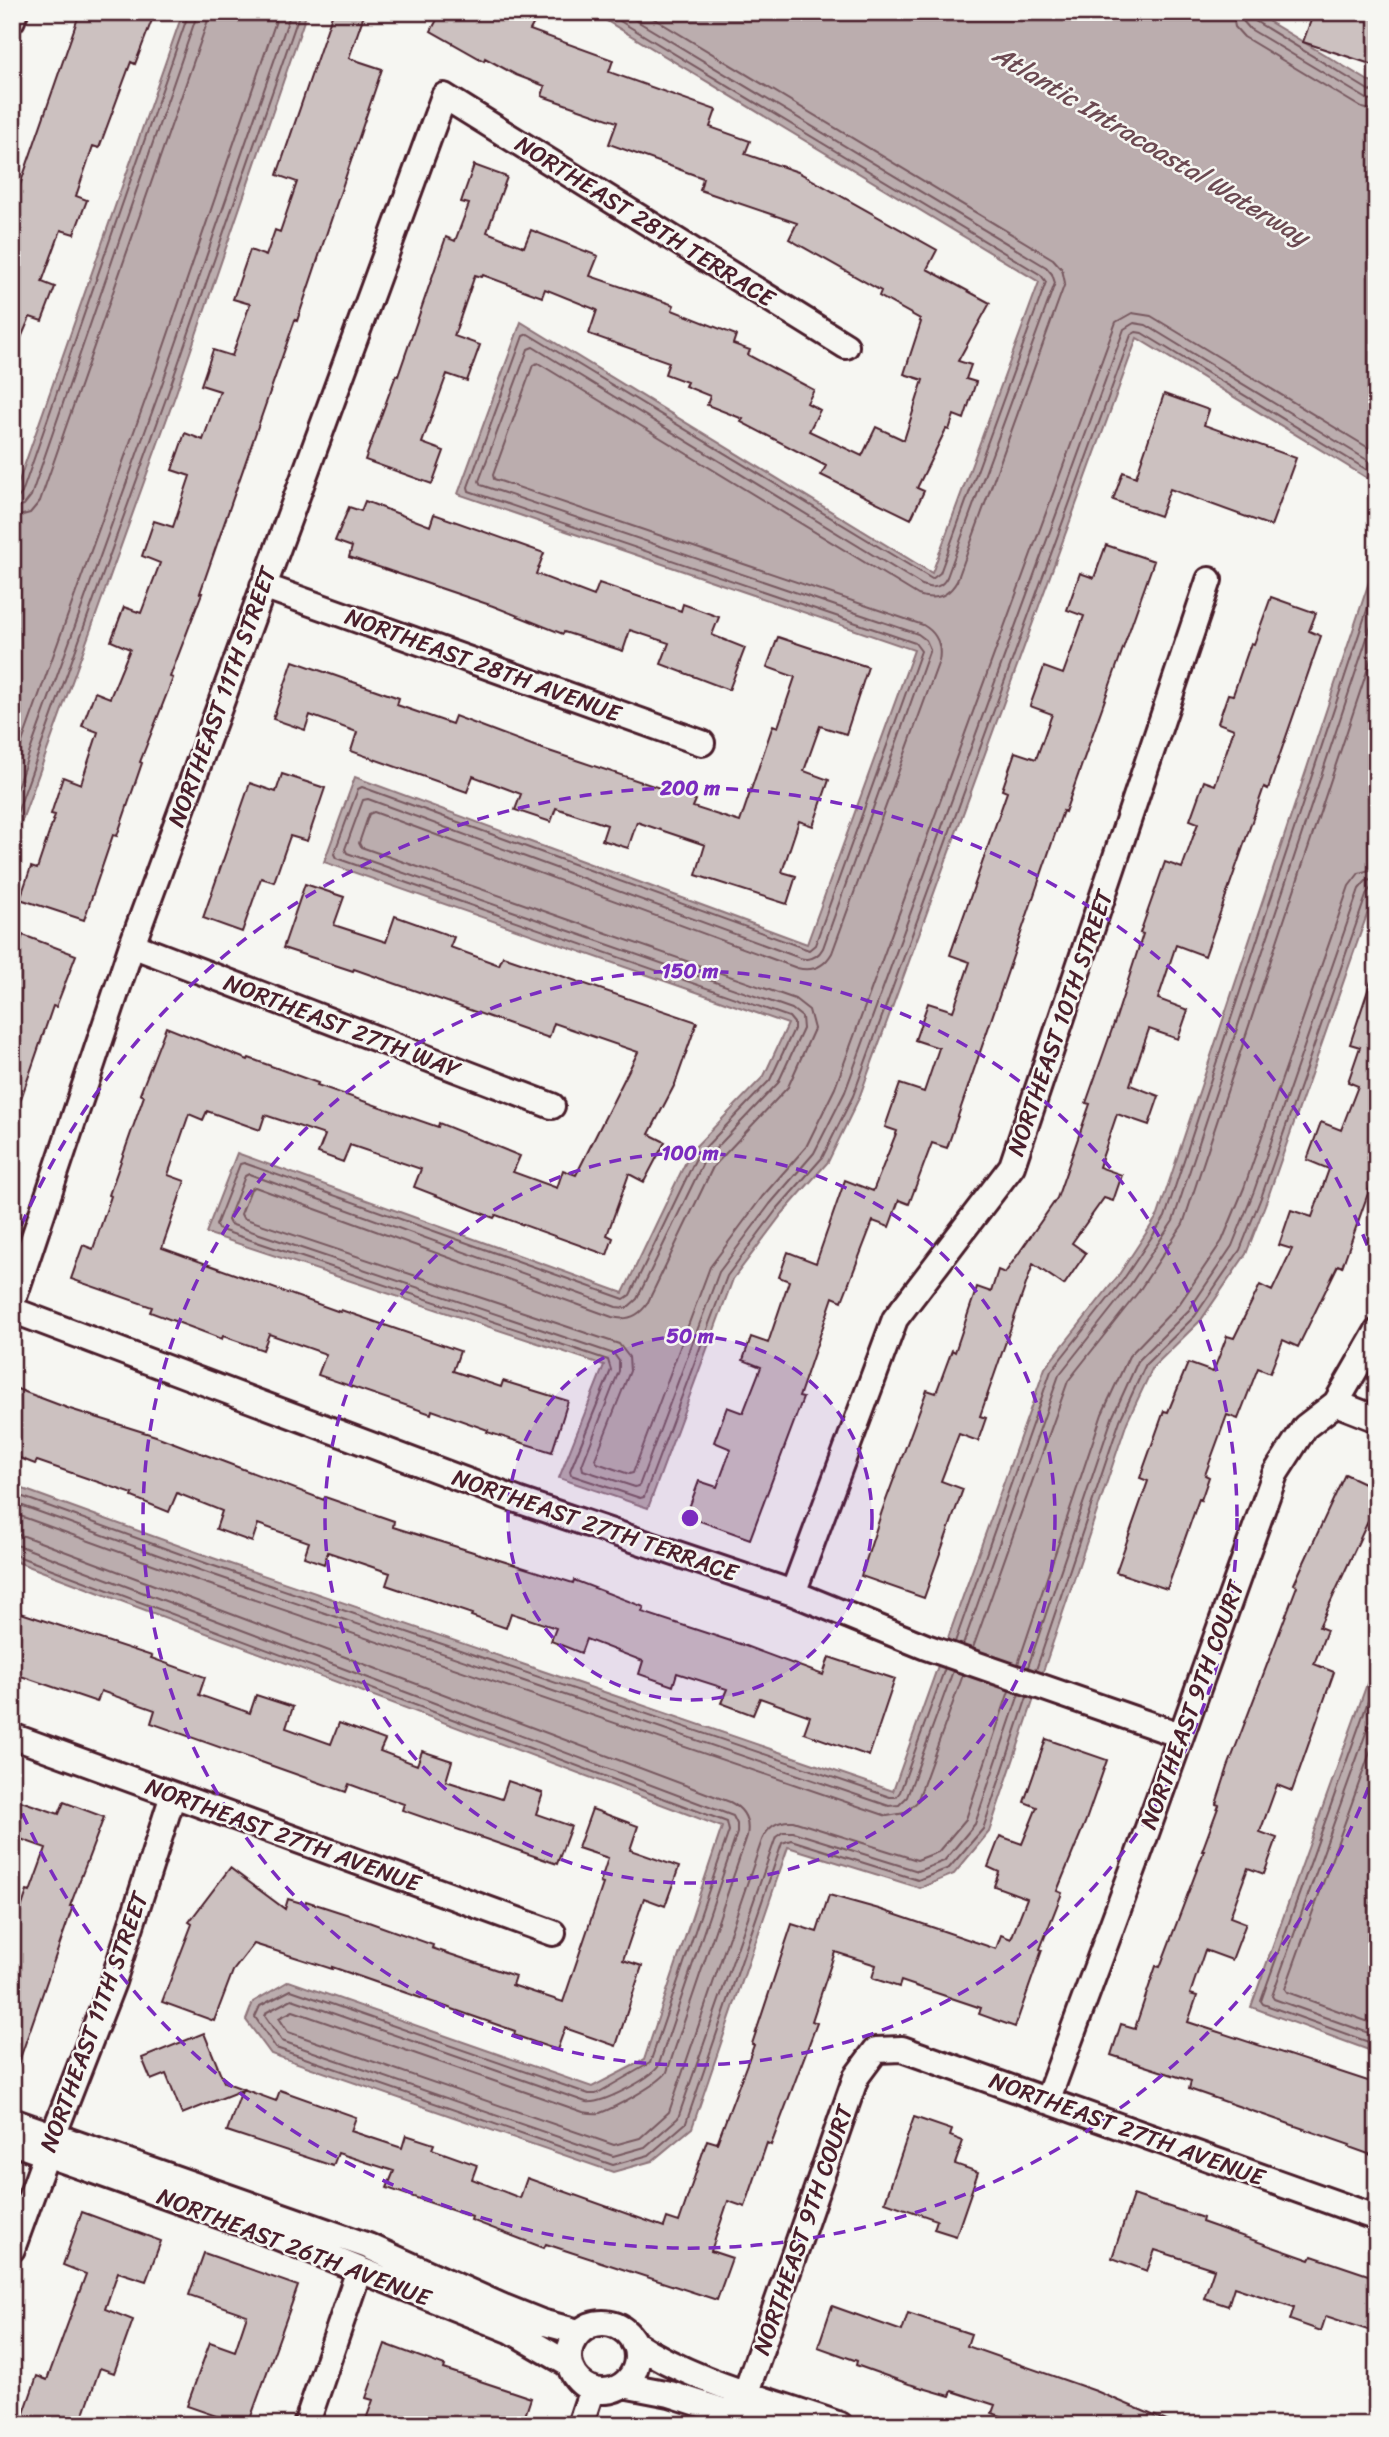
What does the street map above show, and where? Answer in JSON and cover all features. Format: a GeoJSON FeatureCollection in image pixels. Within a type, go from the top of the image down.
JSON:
{"type":"FeatureCollection","features":[{"type":"Feature","properties":{"kind":"street"},"geometry":{"type":"LineString","coordinates":[[12,20],[15,12]]}},
{"type":"Feature","properties":{"kind":"street","name":"NORTHEAST 28TH TERRACE"},"geometry":{"type":"LineString","coordinates":[[444,96],[846,346]]}},
{"type":"Feature","properties":{"kind":"street","name":"NORTHEAST 11TH STREET"},"geometry":{"type":"LineString","coordinates":[[12,1303],[132,945],[444,96]]}},
{"type":"Feature","properties":{"kind":"street","name":"NORTHEAST 10TH STREET"},"geometry":{"type":"LineString","coordinates":[[793,1592],[895,1320],[1012,1166],[1209,580]]}},
{"type":"Feature","properties":{"kind":"street","name":"NORTHEAST 28TH AVENUE"},"geometry":{"type":"LineString","coordinates":[[263,586],[702,743]]}},
{"type":"Feature","properties":{"kind":"street","name":"NORTHEAST 27TH WAY"},"geometry":{"type":"LineString","coordinates":[[132,945],[552,1106]]}},
{"type":"Feature","properties":{"kind":"street","name":"NORTHEAST 27TH TERRACE"},"geometry":{"type":"LineString","coordinates":[[12,1310],[517,1500],[793,1592],[926,1647],[1180,1735]]}},
{"type":"Feature","properties":{"kind":"street","name":"NORTHEAST 9TH COURT"},"geometry":{"type":"LineString","coordinates":[[1047,2101],[1275,1474],[1305,1427],[1336,1403],[1377,1332]]}},
{"type":"Feature","properties":{"kind":"street"},"geometry":{"type":"LineString","coordinates":[[1336,1403],[1377,1419]]}},
{"type":"Feature","properties":{"kind":"street","name":"NORTHEAST 27TH AVENUE"},"geometry":{"type":"LineString","coordinates":[[12,1736],[553,1933]]}},
{"type":"Feature","properties":{"kind":"street","name":"NORTHEAST 11TH STREET"},"geometry":{"type":"LineString","coordinates":[[12,2249],[113,1982],[173,1795]]}},
{"type":"Feature","properties":{"kind":"street","name":"NORTHEAST 27TH AVENUE"},"geometry":{"type":"LineString","coordinates":[[876,2050],[902,2049],[1377,2218]]}},
{"type":"Feature","properties":{"kind":"street","name":"NORTHEAST 9TH COURT"},"geometry":{"type":"LineString","coordinates":[[743,2404],[856,2077],[876,2050]]}},
{"type":"Feature","properties":{"kind":"street","name":"NORTHEAST 26TH AVENUE"},"geometry":{"type":"LineString","coordinates":[[12,2121],[50,2145],[510,2330],[570,2365]]}},
{"type":"Feature","properties":{"kind":"street","name":"NORTHEAST 26TH AVENUE"},"geometry":{"type":"LineString","coordinates":[[12,2142],[50,2145],[368,2246],[501,2306],[541,2322],[579,2332]]}},
{"type":"Feature","properties":{"kind":"street"},"geometry":{"type":"LineString","coordinates":[[306,2425],[359,2270]]}},
{"type":"Feature","properties":{"kind":"street"},"geometry":{"type":"LineString","coordinates":[[768,2425],[743,2404],[658,2359],[633,2342],[626,2332],[615,2325],[590,2325],[579,2332],[569,2351],[570,2365],[576,2379],[592,2389],[603,2391],[623,2385],[743,2404],[840,2425]]}},
{"type":"Feature","properties":{"kind":"street"},"geometry":{"type":"LineString","coordinates":[[623,2385],[635,2367],[633,2342]]}},
{"type":"Feature","properties":{"kind":"street"},"geometry":{"type":"LineString","coordinates":[[580,2425],[592,2389]]}},
{"type":"Feature","properties":{"kind":"water"},"geometry":{"type":"Polygon","coordinates":[[[183,12],[307,12],[175,396],[12,848],[12,501],[183,12]]]}},
{"type":"Feature","properties":{"kind":"water","name":"Atlantic Intracoastal Waterway"},"geometry":{"type":"Polygon","coordinates":[[[592,12],[1253,12],[1377,86],[1377,484],[1137,338],[859,1098],[828,1162],[782,1214],[733,1279],[648,1508],[559,1478],[604,1365],[206,1233],[237,1153],[623,1293],[691,1151],[764,1076],[788,1024],[324,862],[355,777],[807,944],[914,650],[458,494],[521,322],[932,573],[1039,282],[592,12]]]}},
{"type":"Feature","properties":{"kind":"water"},"geometry":{"type":"Polygon","coordinates":[[[1377,558],[1377,886],[1246,1254],[1201,1320],[1153,1367],[1127,1422],[989,1832],[954,1874],[920,1888],[788,1847],[692,2128],[652,2161],[613,2172],[271,2054],[246,2020],[253,2002],[289,1981],[592,2087],[644,2060],[722,1827],[12,1560],[12,1485],[213,1558],[893,1791],[1045,1368],[1118,1276],[1158,1215],[1377,558]]]}},
{"type":"Feature","properties":{"kind":"water"},"geometry":{"type":"Polygon","coordinates":[[[1377,1656],[1377,2053],[1251,2007],[1377,1656]]]}},
{"type":"Feature","properties":{"kind":"building"},"geometry":{"type":"Polygon","coordinates":[[[80,12],[155,12],[135,64],[131,62],[99,148],[93,146],[76,196],[87,200],[74,234],[61,230],[42,282],[55,287],[42,321],[30,317],[12,359],[12,208],[80,12]]]}},
{"type":"Feature","properties":{"kind":"building"},"geometry":{"type":"Polygon","coordinates":[[[333,12],[365,12],[349,58],[382,69],[297,321],[295,320],[202,593],[170,677],[173,678],[140,762],[142,763],[117,836],[113,835],[84,920],[20,899],[31,867],[37,869],[55,815],[51,814],[63,777],[81,784],[98,732],[82,726],[95,692],[110,698],[130,649],[111,641],[124,607],[141,613],[160,563],[142,556],[154,521],[173,527],[190,476],[172,470],[185,433],[203,440],[220,391],[201,385],[213,350],[232,356],[250,304],[233,299],[250,250],[266,256],[275,230],[280,232],[297,182],[277,175],[333,12]]]}},
{"type":"Feature","properties":{"kind":"building"},"geometry":{"type":"Polygon","coordinates":[[[441,12],[540,12],[530,30],[613,60],[609,72],[716,110],[710,127],[750,141],[745,154],[798,172],[937,250],[927,269],[990,303],[958,361],[971,365],[966,379],[976,382],[964,419],[954,415],[949,430],[946,429],[917,488],[924,491],[911,519],[821,475],[826,466],[741,422],[743,419],[707,405],[710,396],[685,386],[687,382],[665,374],[669,362],[589,334],[597,310],[545,289],[542,297],[483,275],[475,275],[454,336],[480,345],[467,381],[447,374],[422,443],[444,451],[432,484],[365,460],[396,375],[398,376],[446,237],[455,241],[469,204],[461,202],[474,165],[507,177],[487,232],[524,247],[531,230],[598,256],[590,276],[674,305],[672,310],[736,335],[733,344],[750,350],[748,355],[814,390],[807,403],[820,410],[809,431],[862,456],[876,427],[904,440],[923,380],[904,374],[920,319],[879,296],[881,291],[789,239],[797,223],[700,190],[703,178],[609,144],[617,122],[542,96],[545,86],[516,75],[485,58],[484,61],[431,31],[441,12]]]}},
{"type":"Feature","properties":{"kind":"building"},"geometry":{"type":"Polygon","coordinates":[[[1314,12],[1377,12],[1377,66],[1303,42],[1314,12]]]}},
{"type":"Feature","properties":{"kind":"building"},"geometry":{"type":"Polygon","coordinates":[[[1164,394],[1209,410],[1204,425],[1296,458],[1271,526],[1170,489],[1160,516],[1113,500],[1123,472],[1136,477],[1164,394]]]}},
{"type":"Feature","properties":{"kind":"building"},"geometry":{"type":"Polygon","coordinates":[[[365,501],[430,526],[434,514],[544,553],[536,574],[594,596],[599,583],[681,611],[683,604],[719,617],[712,635],[745,648],[729,690],[661,664],[669,643],[630,630],[623,651],[564,632],[563,634],[493,606],[349,557],[352,547],[335,541],[349,507],[361,511],[365,501]]]}},
{"type":"Feature","properties":{"kind":"building"},"geometry":{"type":"Polygon","coordinates":[[[1106,545],[1154,561],[1065,812],[1063,811],[947,1148],[932,1143],[909,1204],[899,1200],[889,1227],[873,1221],[842,1301],[833,1297],[799,1397],[803,1398],[750,1539],[686,1516],[699,1481],[717,1487],[731,1449],[714,1442],[727,1407],[743,1413],[761,1367],[743,1360],[751,1337],[768,1343],[789,1281],[779,1277],[788,1252],[816,1263],[845,1180],[873,1191],[897,1131],[885,1127],[900,1084],[924,1092],[939,1048],[915,1040],[928,1003],[953,1011],[970,962],[950,955],[1007,792],[1002,790],[1015,752],[1036,759],[1052,714],[1030,706],[1044,667],[1063,674],[1084,616],[1067,610],[1080,573],[1094,578],[1106,545]]]}},
{"type":"Feature","properties":{"kind":"building"},"geometry":{"type":"Polygon","coordinates":[[[1271,597],[1316,613],[1309,631],[1321,636],[1268,789],[1264,787],[1205,956],[1176,945],[1158,999],[1188,1010],[1178,1039],[1149,1029],[1130,1085],[1159,1096],[1149,1125],[1117,1114],[1099,1167],[1122,1175],[1113,1201],[1104,1198],[1072,1243],[1086,1253],[1064,1285],[1033,1264],[980,1416],[986,1418],[978,1441],[959,1434],[941,1481],[963,1489],[924,1598],[861,1576],[927,1390],[936,1393],[952,1350],[955,1352],[977,1287],[991,1292],[998,1270],[1005,1273],[1057,1198],[1090,1104],[1086,1103],[1165,862],[1182,868],[1198,823],[1190,820],[1204,781],[1215,785],[1234,729],[1218,723],[1228,694],[1233,695],[1271,597]]]}},
{"type":"Feature","properties":{"kind":"building"},"geometry":{"type":"Polygon","coordinates":[[[778,637],[868,667],[846,734],[820,726],[804,771],[829,780],[813,826],[799,821],[782,872],[796,876],[787,904],[696,875],[705,845],[637,822],[628,848],[602,840],[607,825],[556,808],[551,822],[515,810],[521,794],[473,776],[467,792],[351,751],[357,732],[310,715],[305,730],[273,719],[293,661],[399,698],[397,705],[452,724],[455,716],[537,747],[696,800],[693,807],[740,822],[773,725],[778,727],[795,677],[767,667],[778,637]]]}},
{"type":"Feature","properties":{"kind":"building"},"geometry":{"type":"Polygon","coordinates":[[[282,774],[325,788],[307,841],[290,836],[274,882],[261,878],[242,932],[203,918],[250,783],[276,792],[282,774]]]}},
{"type":"Feature","properties":{"kind":"building"},"geometry":{"type":"Polygon","coordinates":[[[305,884],[344,897],[334,925],[386,942],[395,916],[454,937],[450,947],[499,965],[503,956],[697,1022],[675,1084],[649,1134],[665,1142],[644,1182],[629,1174],[607,1235],[613,1238],[607,1255],[496,1215],[494,1218],[414,1187],[421,1169],[350,1145],[343,1162],[318,1153],[325,1135],[265,1115],[260,1130],[207,1111],[203,1120],[189,1114],[168,1175],[185,1181],[162,1248],[340,1312],[341,1310],[460,1351],[453,1371],[501,1387],[503,1381],[568,1401],[552,1452],[487,1432],[488,1430],[432,1410],[431,1414],[318,1375],[326,1354],[269,1334],[263,1350],[223,1336],[222,1339],[150,1312],[152,1307],[71,1279],[83,1245],[93,1249],[144,1096],[140,1094],[166,1027],[248,1060],[249,1058],[318,1083],[317,1085],[438,1127],[439,1123],[520,1156],[513,1172],[557,1188],[563,1170],[576,1175],[638,1052],[554,1023],[549,1038],[354,969],[353,971],[283,948],[305,884]]]}},
{"type":"Feature","properties":{"kind":"building"},"geometry":{"type":"Polygon","coordinates":[[[23,935],[76,955],[56,1007],[53,1006],[15,1116],[12,1115],[12,963],[23,935]]]}},
{"type":"Feature","properties":{"kind":"building"},"geometry":{"type":"Polygon","coordinates":[[[1373,975],[1377,976],[1377,1168],[1342,1267],[1338,1265],[1298,1347],[1283,1340],[1270,1373],[1258,1368],[1238,1419],[1227,1415],[1205,1475],[1209,1477],[1167,1589],[1116,1572],[1148,1481],[1140,1478],[1164,1411],[1168,1412],[1188,1363],[1213,1372],[1227,1336],[1234,1338],[1260,1285],[1272,1291],[1292,1249],[1279,1245],[1291,1210],[1312,1217],[1329,1169],[1307,1160],[1321,1122],[1341,1130],[1358,1086],[1348,1082],[1360,1047],[1350,1044],[1373,975]]]}},
{"type":"Feature","properties":{"kind":"building"},"geometry":{"type":"Polygon","coordinates":[[[12,1387],[70,1409],[156,1436],[324,1500],[325,1497],[394,1521],[393,1527],[573,1583],[574,1580],[644,1607],[642,1612],[823,1675],[829,1657],[895,1679],[869,1756],[804,1733],[810,1716],[760,1698],[753,1715],[721,1703],[727,1689],[677,1673],[673,1686],[639,1674],[643,1661],[586,1639],[581,1653],[551,1641],[556,1628],[511,1613],[506,1628],[471,1616],[472,1614],[386,1585],[390,1573],[328,1552],[324,1564],[304,1557],[309,1542],[258,1524],[252,1542],[216,1529],[222,1511],[177,1493],[169,1512],[132,1497],[133,1494],[12,1455],[12,1387]]]}},
{"type":"Feature","properties":{"kind":"building"},"geometry":{"type":"Polygon","coordinates":[[[1345,1474],[1377,1489],[1377,1502],[1319,1627],[1327,1630],[1314,1664],[1334,1672],[1292,1791],[1277,1785],[1260,1832],[1277,1838],[1264,1874],[1248,1868],[1230,1917],[1246,1923],[1232,1960],[1205,1950],[1190,1994],[1197,1996],[1188,2022],[1377,2084],[1377,2157],[1349,2147],[1350,2145],[1189,2089],[1191,2081],[1111,2055],[1121,2024],[1135,2028],[1156,1966],[1160,1967],[1204,1851],[1228,1767],[1297,1586],[1294,1584],[1345,1474]]]}},
{"type":"Feature","properties":{"kind":"building"},"geometry":{"type":"Polygon","coordinates":[[[12,1610],[152,1656],[151,1658],[205,1677],[199,1695],[250,1713],[256,1695],[293,1707],[286,1728],[331,1744],[339,1723],[385,1740],[380,1751],[417,1765],[422,1751],[452,1761],[446,1781],[502,1799],[508,1781],[543,1793],[536,1814],[571,1826],[557,1864],[402,1810],[404,1804],[349,1784],[346,1792],[151,1723],[155,1710],[101,1691],[97,1702],[12,1673],[12,1610]]]}},
{"type":"Feature","properties":{"kind":"building"},"geometry":{"type":"Polygon","coordinates":[[[1046,1739],[1107,1760],[1057,1891],[1062,1893],[1040,1949],[1042,1950],[1015,2027],[979,2014],[981,2008],[901,1981],[899,1987],[872,1978],[876,1965],[835,1952],[812,2021],[817,2023],[771,2145],[767,2143],[745,2207],[728,2201],[711,2251],[732,2258],[717,2300],[546,2244],[544,2248],[471,2220],[472,2217],[387,2188],[394,2171],[338,2153],[333,2166],[227,2131],[242,2090],[182,2114],[166,2074],[151,2080],[142,2058],[204,2033],[224,2082],[276,2101],[280,2090],[356,2117],[351,2131],[402,2148],[406,2135],[434,2144],[432,2149],[477,2165],[472,2179],[520,2198],[527,2178],[664,2227],[667,2218],[679,2222],[707,2140],[717,2143],[754,2045],[752,2044],[792,1924],[817,1932],[829,1895],[996,1949],[1001,1935],[1011,1939],[1027,1898],[994,1886],[999,1872],[988,1867],[1000,1836],[1022,1844],[1037,1807],[1024,1802],[1046,1739]]]}},
{"type":"Feature","properties":{"kind":"building"},"geometry":{"type":"Polygon","coordinates":[[[12,1798],[59,1814],[64,1802],[104,1817],[70,1906],[73,1906],[15,2073],[12,2072],[12,1936],[27,1891],[30,1892],[46,1848],[12,1836],[12,1798]]]}},
{"type":"Feature","properties":{"kind":"building"},"geometry":{"type":"Polygon","coordinates":[[[592,1809],[638,1826],[630,1850],[679,1867],[665,1906],[644,1898],[623,1960],[642,1966],[616,2046],[565,2028],[557,2050],[514,2035],[515,2031],[332,1967],[254,1944],[233,1971],[214,2021],[162,2002],[192,1924],[189,1922],[230,1868],[285,1909],[288,1899],[305,1904],[306,1901],[349,1915],[433,1945],[432,1948],[515,1976],[512,1985],[563,2002],[603,1884],[600,1883],[608,1858],[578,1848],[592,1809]]]}},
{"type":"Feature","properties":{"kind":"building"},"geometry":{"type":"Polygon","coordinates":[[[914,2117],[952,2130],[950,2136],[963,2141],[955,2164],[978,2172],[956,2236],[934,2229],[937,2220],[885,2202],[914,2117]]]}},
{"type":"Feature","properties":{"kind":"building"},"geometry":{"type":"Polygon","coordinates":[[[1133,2195],[1203,2218],[1202,2222],[1310,2260],[1312,2256],[1377,2278],[1377,2333],[1326,2316],[1321,2331],[1290,2320],[1294,2307],[1234,2287],[1228,2306],[1204,2298],[1214,2269],[1155,2250],[1147,2271],[1112,2258],[1133,2195]]]}},
{"type":"Feature","properties":{"kind":"building"},"geometry":{"type":"Polygon","coordinates":[[[82,2212],[161,2241],[146,2281],[118,2272],[105,2309],[133,2320],[114,2373],[100,2368],[80,2425],[20,2425],[37,2376],[47,2380],[86,2274],[63,2265],[82,2212]]]}},
{"type":"Feature","properties":{"kind":"building"},"geometry":{"type":"Polygon","coordinates":[[[204,2253],[298,2286],[248,2425],[187,2406],[210,2342],[235,2351],[247,2315],[189,2295],[204,2253]]]}},
{"type":"Feature","properties":{"kind":"building"},"geometry":{"type":"Polygon","coordinates":[[[832,2306],[902,2331],[908,2313],[971,2334],[967,2346],[1096,2391],[1176,2425],[1046,2425],[1023,2417],[1021,2423],[992,2413],[995,2405],[952,2391],[950,2396],[909,2384],[856,2365],[857,2361],[818,2347],[832,2306]]]}},
{"type":"Feature","properties":{"kind":"building"},"geometry":{"type":"Polygon","coordinates":[[[385,2344],[445,2366],[444,2369],[531,2398],[522,2425],[464,2425],[442,2417],[441,2425],[364,2425],[373,2400],[366,2398],[385,2344]]]}}]}
